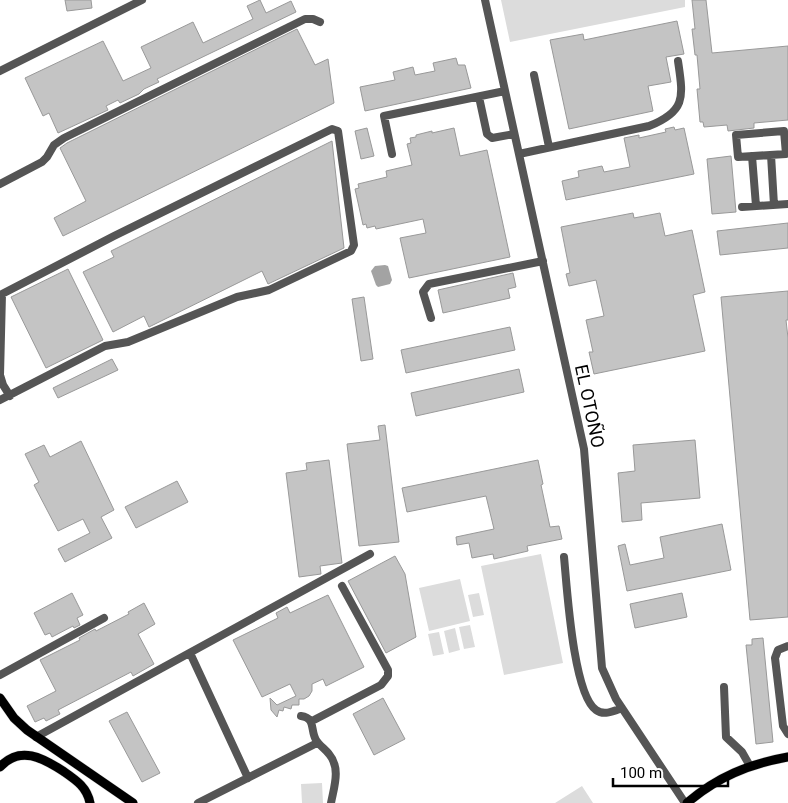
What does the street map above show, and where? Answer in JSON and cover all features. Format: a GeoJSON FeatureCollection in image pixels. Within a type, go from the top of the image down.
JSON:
{"type":"FeatureCollection","features":[{"type":"Feature","properties":{"kind":"main road"},"geometry":{"type":"LineString","coordinates":[[0,698],[14,718],[36,737],[132,803]]}},
{"type":"Feature","properties":{"kind":"main road"},"geometry":{"type":"LineString","coordinates":[[0,767],[6,761],[18,756],[30,755],[42,758],[78,782],[86,791],[90,803]]}},
{"type":"Feature","properties":{"kind":"main road"},"geometry":{"type":"LineString","coordinates":[[686,803],[715,782],[750,766],[788,758]]}},
{"type":"Feature","properties":{"kind":"street"},"geometry":{"type":"LineString","coordinates":[[0,71],[142,0]]}},
{"type":"Feature","properties":{"kind":"street","name":"EL OTOÑO"},"geometry":{"type":"LineString","coordinates":[[485,0],[585,459],[602,668],[622,708],[686,803]]}},
{"type":"Feature","properties":{"kind":"street"},"geometry":{"type":"LineString","coordinates":[[0,184],[42,162],[54,145],[64,138],[306,19],[314,19],[320,22]]}},
{"type":"Feature","properties":{"kind":"street"},"geometry":{"type":"LineString","coordinates":[[519,154],[649,126],[662,120],[676,109],[680,102],[682,89],[678,61]]}},
{"type":"Feature","properties":{"kind":"street"},"geometry":{"type":"LineString","coordinates":[[534,75],[549,147]]}},
{"type":"Feature","properties":{"kind":"street"},"geometry":{"type":"LineString","coordinates":[[392,154],[384,116],[506,91]]}},
{"type":"Feature","properties":{"kind":"street"},"geometry":{"type":"LineString","coordinates":[[479,97],[487,134],[492,138],[514,134]]}},
{"type":"Feature","properties":{"kind":"street"},"geometry":{"type":"LineString","coordinates":[[0,400],[10,396],[105,346],[128,342],[237,296],[269,290],[351,251],[354,244],[338,131],[332,129],[114,236],[2,294],[0,375],[3,385],[10,396]]}},
{"type":"Feature","properties":{"kind":"street"},"geometry":{"type":"LineString","coordinates":[[784,131],[786,154],[771,155],[738,157],[736,135],[784,131]]}},
{"type":"Feature","properties":{"kind":"street"},"geometry":{"type":"LineString","coordinates":[[771,155],[774,205]]}},
{"type":"Feature","properties":{"kind":"street"},"geometry":{"type":"LineString","coordinates":[[752,156],[756,206]]}},
{"type":"Feature","properties":{"kind":"street"},"geometry":{"type":"LineString","coordinates":[[742,207],[788,204]]}},
{"type":"Feature","properties":{"kind":"street"},"geometry":{"type":"LineString","coordinates":[[431,318],[424,292],[429,284],[543,261]]}},
{"type":"Feature","properties":{"kind":"street"},"geometry":{"type":"LineString","coordinates":[[36,737],[370,554]]}},
{"type":"Feature","properties":{"kind":"street"},"geometry":{"type":"LineString","coordinates":[[564,557],[580,678],[589,702],[596,710],[604,713],[622,708]]}},
{"type":"Feature","properties":{"kind":"street"},"geometry":{"type":"LineString","coordinates":[[312,721],[381,686],[388,676],[388,670],[342,586]]}},
{"type":"Feature","properties":{"kind":"street"},"geometry":{"type":"LineString","coordinates":[[0,674],[104,618]]}},
{"type":"Feature","properties":{"kind":"street"},"geometry":{"type":"LineString","coordinates":[[788,646],[780,648],[774,658],[783,726],[788,734]]}},
{"type":"Feature","properties":{"kind":"street"},"geometry":{"type":"LineString","coordinates":[[190,653],[248,778]]}},
{"type":"Feature","properties":{"kind":"street"},"geometry":{"type":"LineString","coordinates":[[724,687],[726,736],[742,752],[750,766]]}},
{"type":"Feature","properties":{"kind":"street"},"geometry":{"type":"LineString","coordinates":[[301,716],[307,717],[312,721],[314,738],[331,756],[336,768],[336,780],[331,803]]}},
{"type":"Feature","properties":{"kind":"street"},"geometry":{"type":"LineString","coordinates":[[198,803],[317,742]]}},
{"type":"Feature","properties":{"kind":"shaded area"},"geometry":{"type":"Polygon","coordinates":[[[501,0],[685,0],[685,7],[510,42],[501,0]]]}},
{"type":"Feature","properties":{"kind":"shaded area"},"geometry":{"type":"Polygon","coordinates":[[[375,266],[388,266],[392,280],[390,284],[378,287],[371,271],[375,266]]]}},
{"type":"Feature","properties":{"kind":"shaded area"},"geometry":{"type":"Polygon","coordinates":[[[541,554],[563,663],[504,675],[481,566],[541,554]]]}},
{"type":"Feature","properties":{"kind":"shaded area"},"geometry":{"type":"Polygon","coordinates":[[[460,579],[470,621],[429,631],[419,588],[460,579]]]}},
{"type":"Feature","properties":{"kind":"shaded area"},"geometry":{"type":"Polygon","coordinates":[[[479,593],[484,615],[473,617],[468,595],[479,593]]]}},
{"type":"Feature","properties":{"kind":"shaded area"},"geometry":{"type":"Polygon","coordinates":[[[470,625],[475,647],[464,649],[459,627],[470,625]]]}},
{"type":"Feature","properties":{"kind":"shaded area"},"geometry":{"type":"Polygon","coordinates":[[[455,628],[460,650],[449,653],[444,631],[455,628]]]}},
{"type":"Feature","properties":{"kind":"shaded area"},"geometry":{"type":"Polygon","coordinates":[[[439,632],[444,654],[433,656],[428,634],[439,632]]]}},
{"type":"Feature","properties":{"kind":"shaded area"},"geometry":{"type":"Polygon","coordinates":[[[322,783],[323,803],[302,803],[301,784],[322,783]]]}},
{"type":"Feature","properties":{"kind":"shaded area"},"geometry":{"type":"Polygon","coordinates":[[[582,786],[593,803],[555,803],[582,786]]]}},
{"type":"Feature","properties":{"kind":"building"},"geometry":{"type":"Polygon","coordinates":[[[65,0],[91,0],[92,8],[67,11],[65,0]]]}},
{"type":"Feature","properties":{"kind":"building"},"geometry":{"type":"Polygon","coordinates":[[[260,0],[266,13],[291,1],[296,12],[157,79],[159,82],[144,89],[139,94],[120,103],[118,100],[106,106],[108,110],[58,133],[49,113],[43,116],[25,78],[103,41],[123,81],[151,68],[141,47],[193,22],[203,43],[253,19],[247,6],[260,0]]]}},
{"type":"Feature","properties":{"kind":"building"},"geometry":{"type":"Polygon","coordinates":[[[692,0],[706,0],[712,53],[788,46],[788,120],[754,123],[754,128],[728,131],[727,125],[704,127],[703,122],[700,122],[697,89],[700,89],[697,55],[695,55],[692,29],[695,29],[692,0]]]}},
{"type":"Feature","properties":{"kind":"building"},"geometry":{"type":"Polygon","coordinates":[[[677,21],[684,54],[666,57],[671,82],[648,86],[653,111],[569,129],[550,40],[583,34],[584,40],[677,21]]]}},
{"type":"Feature","properties":{"kind":"building"},"geometry":{"type":"Polygon","coordinates":[[[297,29],[315,65],[328,59],[334,103],[63,236],[54,218],[86,201],[60,148],[297,29]]]}},
{"type":"Feature","properties":{"kind":"building"},"geometry":{"type":"Polygon","coordinates":[[[456,58],[458,65],[465,65],[471,88],[365,111],[360,87],[395,80],[393,72],[413,67],[415,75],[435,71],[433,63],[456,58]]]}},
{"type":"Feature","properties":{"kind":"building"},"geometry":{"type":"Polygon","coordinates":[[[674,127],[675,130],[684,128],[694,174],[566,200],[562,181],[579,177],[578,171],[602,166],[604,172],[630,167],[624,138],[639,135],[639,138],[666,132],[665,129],[674,127]]]}},
{"type":"Feature","properties":{"kind":"building"},"geometry":{"type":"Polygon","coordinates":[[[367,128],[374,156],[361,159],[355,131],[367,128]]]}},
{"type":"Feature","properties":{"kind":"building"},"geometry":{"type":"Polygon","coordinates":[[[454,128],[460,156],[487,150],[510,257],[409,278],[400,238],[426,233],[423,219],[376,229],[375,226],[367,228],[366,224],[363,225],[355,189],[359,188],[358,184],[387,177],[386,171],[412,165],[407,144],[411,143],[410,138],[432,131],[432,133],[454,128]]]}},
{"type":"Feature","properties":{"kind":"building"},"geometry":{"type":"Polygon","coordinates":[[[332,141],[344,248],[268,284],[262,271],[149,327],[144,316],[113,332],[83,272],[114,257],[111,251],[332,141]]]}},
{"type":"Feature","properties":{"kind":"building"},"geometry":{"type":"Polygon","coordinates":[[[731,156],[736,212],[712,214],[707,159],[731,156]]]}},
{"type":"Feature","properties":{"kind":"building"},"geometry":{"type":"Polygon","coordinates":[[[633,213],[634,218],[660,213],[665,236],[692,230],[705,292],[693,295],[705,351],[594,374],[589,352],[593,352],[586,320],[604,316],[596,280],[569,286],[566,274],[570,273],[561,227],[633,213]]]}},
{"type":"Feature","properties":{"kind":"building"},"geometry":{"type":"Polygon","coordinates":[[[788,223],[788,248],[720,255],[717,231],[788,223]]]}},
{"type":"Feature","properties":{"kind":"building"},"geometry":{"type":"Polygon","coordinates":[[[68,269],[103,340],[46,368],[11,297],[68,269]]]}},
{"type":"Feature","properties":{"kind":"building"},"geometry":{"type":"Polygon","coordinates":[[[513,273],[516,287],[508,289],[510,298],[443,313],[438,290],[513,273]]]}},
{"type":"Feature","properties":{"kind":"building"},"geometry":{"type":"Polygon","coordinates":[[[788,291],[788,320],[786,320],[788,338],[788,617],[750,620],[721,297],[788,291]]]}},
{"type":"Feature","properties":{"kind":"building"},"geometry":{"type":"Polygon","coordinates":[[[364,297],[373,359],[361,361],[352,299],[364,297]]]}},
{"type":"Feature","properties":{"kind":"building"},"geometry":{"type":"Polygon","coordinates":[[[510,327],[515,350],[406,373],[401,350],[510,327]]]}},
{"type":"Feature","properties":{"kind":"building"},"geometry":{"type":"Polygon","coordinates":[[[112,359],[118,370],[58,398],[53,388],[112,359]]]}},
{"type":"Feature","properties":{"kind":"building"},"geometry":{"type":"Polygon","coordinates":[[[519,369],[524,392],[416,416],[411,393],[519,369]]]}},
{"type":"Feature","properties":{"kind":"building"},"geometry":{"type":"Polygon","coordinates":[[[385,425],[399,542],[359,546],[347,444],[380,440],[378,426],[385,425]]]}},
{"type":"Feature","properties":{"kind":"building"},"geometry":{"type":"Polygon","coordinates":[[[695,440],[700,498],[641,503],[642,520],[622,522],[618,473],[635,471],[633,445],[695,440]]]}},
{"type":"Feature","properties":{"kind":"building"},"geometry":{"type":"Polygon","coordinates":[[[81,441],[114,510],[101,517],[112,538],[65,562],[58,549],[90,533],[83,519],[58,531],[34,485],[39,482],[25,454],[44,445],[50,457],[81,441]]]}},
{"type":"Feature","properties":{"kind":"building"},"geometry":{"type":"Polygon","coordinates":[[[329,460],[342,563],[320,566],[321,574],[299,577],[286,473],[307,470],[306,463],[329,460]]]}},
{"type":"Feature","properties":{"kind":"building"},"geometry":{"type":"Polygon","coordinates":[[[538,460],[550,527],[559,526],[562,539],[527,546],[528,551],[494,559],[493,554],[472,558],[469,543],[457,545],[456,537],[494,529],[486,496],[407,512],[402,488],[538,460]]]}},
{"type":"Feature","properties":{"kind":"building"},"geometry":{"type":"Polygon","coordinates":[[[177,481],[188,502],[136,528],[125,507],[177,481]]]}},
{"type":"Feature","properties":{"kind":"building"},"geometry":{"type":"Polygon","coordinates":[[[722,524],[731,570],[627,591],[618,546],[625,544],[630,565],[664,558],[660,537],[722,524]]]}},
{"type":"Feature","properties":{"kind":"building"},"geometry":{"type":"Polygon","coordinates":[[[395,556],[405,574],[416,637],[386,653],[348,581],[395,556]]]}},
{"type":"Feature","properties":{"kind":"building"},"geometry":{"type":"Polygon","coordinates":[[[72,593],[83,615],[77,618],[80,625],[74,628],[73,626],[52,637],[50,633],[45,635],[34,613],[72,593]]]}},
{"type":"Feature","properties":{"kind":"building"},"geometry":{"type":"Polygon","coordinates":[[[682,593],[687,617],[635,628],[630,604],[682,593]]]}},
{"type":"Feature","properties":{"kind":"building"},"geometry":{"type":"Polygon","coordinates":[[[328,595],[364,667],[326,686],[323,679],[312,684],[312,691],[309,696],[299,699],[299,705],[292,705],[291,709],[284,707],[283,711],[279,710],[277,717],[271,710],[270,698],[277,705],[296,696],[290,684],[262,697],[233,640],[278,618],[276,613],[287,607],[290,613],[328,595]]]}},
{"type":"Feature","properties":{"kind":"building"},"geometry":{"type":"Polygon","coordinates":[[[144,603],[155,624],[138,634],[154,664],[133,676],[131,672],[58,710],[60,714],[46,721],[44,718],[35,722],[27,706],[56,691],[40,660],[80,640],[79,638],[95,629],[96,631],[129,614],[128,612],[144,603]]]}},
{"type":"Feature","properties":{"kind":"building"},"geometry":{"type":"Polygon","coordinates":[[[763,638],[773,742],[756,744],[746,645],[752,645],[752,639],[763,638]]]}},
{"type":"Feature","properties":{"kind":"building"},"geometry":{"type":"Polygon","coordinates":[[[383,698],[405,739],[374,755],[353,714],[383,698]]]}},
{"type":"Feature","properties":{"kind":"building"},"geometry":{"type":"Polygon","coordinates":[[[127,712],[160,773],[142,782],[109,721],[127,712]]]}}]}
